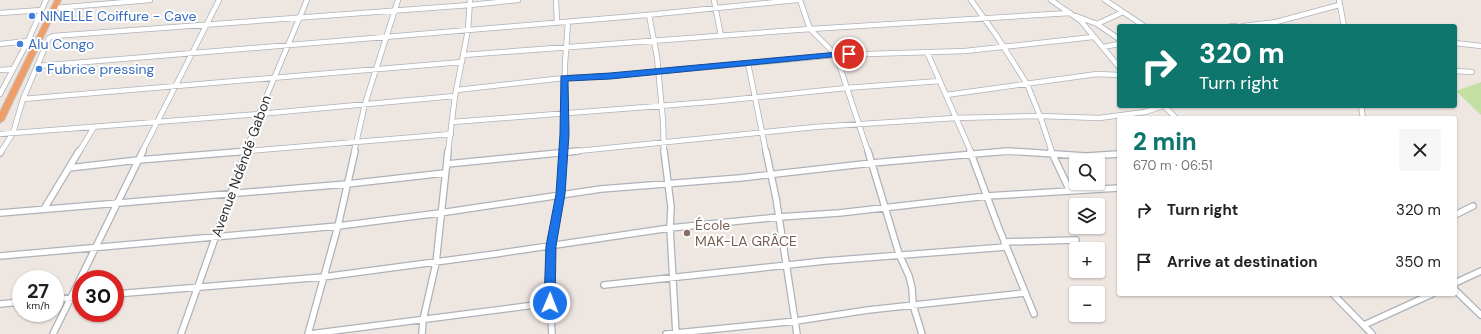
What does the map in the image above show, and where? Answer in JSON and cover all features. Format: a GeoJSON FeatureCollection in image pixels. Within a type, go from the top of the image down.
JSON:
{"type":"FeatureCollection","features":[{"type":"Feature","properties":{"kind":"highway"},"geometry":{"type":"LineString","coordinates":[[0,120],[58,0]]}},
{"type":"Feature","properties":{"kind":"street"},"geometry":{"type":"LineString","coordinates":[[0,94],[28,41],[46,0]]}},
{"type":"Feature","properties":{"kind":"street"},"geometry":{"type":"LineString","coordinates":[[55,8],[150,0]]}},
{"type":"Feature","properties":{"kind":"street"},"geometry":{"type":"LineString","coordinates":[[53,334],[138,160],[219,0]]}},
{"type":"Feature","properties":{"kind":"street","name":"Avenue Ndéndé Gabon"},"geometry":{"type":"LineString","coordinates":[[181,334],[259,114],[307,0]]}},
{"type":"Feature","properties":{"kind":"street"},"geometry":{"type":"LineString","coordinates":[[398,0],[365,104],[338,226],[323,277],[309,334],[550,303]]}},
{"type":"Feature","properties":{"kind":"street"},"geometry":{"type":"LineString","coordinates":[[0,153],[13,133],[23,99],[49,38],[53,36],[518,0]]}},
{"type":"Feature","properties":{"kind":"street"},"geometry":{"type":"LineString","coordinates":[[556,0],[557,23]]}},
{"type":"Feature","properties":{"kind":"street"},"geometry":{"type":"LineString","coordinates":[[714,0],[721,36]]}},
{"type":"Feature","properties":{"kind":"street"},"geometry":{"type":"LineString","coordinates":[[38,66],[194,52],[386,38],[715,9],[799,0],[810,29],[836,54],[858,125],[872,163],[899,254],[909,276],[912,288],[913,305],[922,334]]}},
{"type":"Feature","properties":{"kind":"street"},"geometry":{"type":"LineString","coordinates":[[971,0],[1027,84],[1040,116],[1052,153],[1070,191]]}},
{"type":"Feature","properties":{"kind":"street"},"geometry":{"type":"LineString","coordinates":[[1051,0],[1081,21],[1117,64]]}},
{"type":"Feature","properties":{"kind":"street"},"geometry":{"type":"LineString","coordinates":[[1105,0],[1141,24]]}},
{"type":"Feature","properties":{"kind":"street"},"geometry":{"type":"LineString","coordinates":[[1260,24],[1276,22],[1339,2],[1344,24]]}},
{"type":"Feature","properties":{"kind":"street"},"geometry":{"type":"LineString","coordinates":[[422,334],[423,320],[436,263],[440,213],[455,96],[468,30],[470,3]]}},
{"type":"Feature","properties":{"kind":"street"},"geometry":{"type":"LineString","coordinates":[[0,13],[42,10]]}},
{"type":"Feature","properties":{"kind":"street"},"geometry":{"type":"LineString","coordinates":[[1097,24],[1123,12]]}},
{"type":"Feature","properties":{"kind":"street"},"geometry":{"type":"LineString","coordinates":[[463,55],[810,29],[1072,14],[1097,24],[1117,38]]}},
{"type":"Feature","properties":{"kind":"street"},"geometry":{"type":"LineString","coordinates":[[649,15],[658,71],[660,106],[663,121],[663,142],[671,207],[670,228],[676,333]]}},
{"type":"Feature","properties":{"kind":"street"},"geometry":{"type":"LineString","coordinates":[[552,334],[550,303],[551,246],[560,194],[563,152],[564,78],[568,22]]}},
{"type":"Feature","properties":{"kind":"street"},"geometry":{"type":"LineString","coordinates":[[457,90],[564,78],[610,76],[836,54],[927,52],[1004,48],[1093,37]]}},
{"type":"Feature","properties":{"kind":"street"},"geometry":{"type":"LineString","coordinates":[[0,44],[28,41]]}},
{"type":"Feature","properties":{"kind":"street"},"geometry":{"type":"LineString","coordinates":[[1457,43],[1481,46]]}},
{"type":"Feature","properties":{"kind":"street"},"geometry":{"type":"LineString","coordinates":[[1103,47],[1117,44]]}},
{"type":"Feature","properties":{"kind":"street"},"geometry":{"type":"LineString","coordinates":[[927,52],[968,144],[1024,293],[1034,314]]}},
{"type":"Feature","properties":{"kind":"street"},"geometry":{"type":"LineString","coordinates":[[23,99],[274,76],[375,70],[462,62]]}},
{"type":"Feature","properties":{"kind":"street"},"geometry":{"type":"LineString","coordinates":[[748,63],[779,217],[797,334]]}},
{"type":"Feature","properties":{"kind":"street"},"geometry":{"type":"LineString","coordinates":[[0,70],[12,69]]}},
{"type":"Feature","properties":{"kind":"street"},"geometry":{"type":"LineString","coordinates":[[1457,71],[1472,72]]}},
{"type":"Feature","properties":{"kind":"street"},"geometry":{"type":"LineString","coordinates":[[946,95],[1097,74],[1117,75]]}},
{"type":"Feature","properties":{"kind":"street"},"geometry":{"type":"LineString","coordinates":[[452,122],[660,106],[846,88],[940,81]]}},
{"type":"Feature","properties":{"kind":"street"},"geometry":{"type":"LineString","coordinates":[[0,134],[259,114],[455,96]]}},
{"type":"Feature","properties":{"kind":"street"},"geometry":{"type":"LineString","coordinates":[[447,164],[663,142],[763,134],[815,127],[956,118],[1040,116],[1099,118],[1149,111],[1157,108]]}},
{"type":"Feature","properties":{"kind":"street"},"geometry":{"type":"LineString","coordinates":[[1165,108],[1174,116]]}},
{"type":"Feature","properties":{"kind":"street"},"geometry":{"type":"LineString","coordinates":[[44,209],[94,127]]}},
{"type":"Feature","properties":{"kind":"street"},"geometry":{"type":"LineString","coordinates":[[69,168],[138,160],[451,134]]}},
{"type":"Feature","properties":{"kind":"street"},"geometry":{"type":"LineString","coordinates":[[0,256],[94,249],[338,226],[440,213],[601,189],[771,175],[872,163],[1008,151],[1086,156],[1117,154]]}},
{"type":"Feature","properties":{"kind":"street"},"geometry":{"type":"LineString","coordinates":[[0,213],[347,184],[445,173]]}},
{"type":"Feature","properties":{"kind":"street"},"geometry":{"type":"LineString","coordinates":[[124,293],[323,277],[436,263],[670,228],[987,196],[1117,188]]}},
{"type":"Feature","properties":{"kind":"street"},"geometry":{"type":"LineString","coordinates":[[1457,214],[1473,206]]}},
{"type":"Feature","properties":{"kind":"street"},"geometry":{"type":"LineString","coordinates":[[604,286],[672,276],[1005,244],[1076,240]]}},
{"type":"Feature","properties":{"kind":"street"},"geometry":{"type":"LineString","coordinates":[[1457,282],[1481,271]]}},
{"type":"Feature","properties":{"kind":"street"},"geometry":{"type":"LineString","coordinates":[[1457,292],[1481,315]]}},
{"type":"Feature","properties":{"kind":"street"},"geometry":{"type":"LineString","coordinates":[[666,334],[796,321],[913,305],[1024,293]]}},
{"type":"Feature","properties":{"kind":"street"},"geometry":{"type":"LineString","coordinates":[[1335,296],[1372,334]]}},
{"type":"Feature","properties":{"kind":"street"},"geometry":{"type":"LineString","coordinates":[[1364,326],[1428,296]]}},
{"type":"Feature","properties":{"kind":"street"},"geometry":{"type":"LineString","coordinates":[[64,298],[71,298]]}},
{"type":"Feature","properties":{"kind":"street"},"geometry":{"type":"LineString","coordinates":[[0,304],[12,303]]}},
{"type":"Feature","properties":{"kind":"green space"},"geometry":{"type":"Polygon","coordinates":[[[1481,82],[1481,115],[1457,92],[1457,91],[1481,82]]]}},
{"type":"Feature","properties":{"kind":"place","name":"NINELLE Coiffure - Cave"},"geometry":{"type":"Point","coordinates":[32,16]}},
{"type":"Feature","properties":{"kind":"place","name":"Alu Congo"},"geometry":{"type":"Point","coordinates":[20,44]}},
{"type":"Feature","properties":{"kind":"place","name":"Fubrice pressing"},"geometry":{"type":"Point","coordinates":[39,69]}},
{"type":"Feature","properties":{"kind":"place","name":"École MAK-LA GRÂCE"},"geometry":{"type":"Point","coordinates":[687,233]}},
{"type":"Feature","properties":{"kind":"route"},"geometry":{"type":"LineString","coordinates":[[550,303],[551,246],[560,194],[563,152],[564,78],[610,76],[849,54]]}}]}
